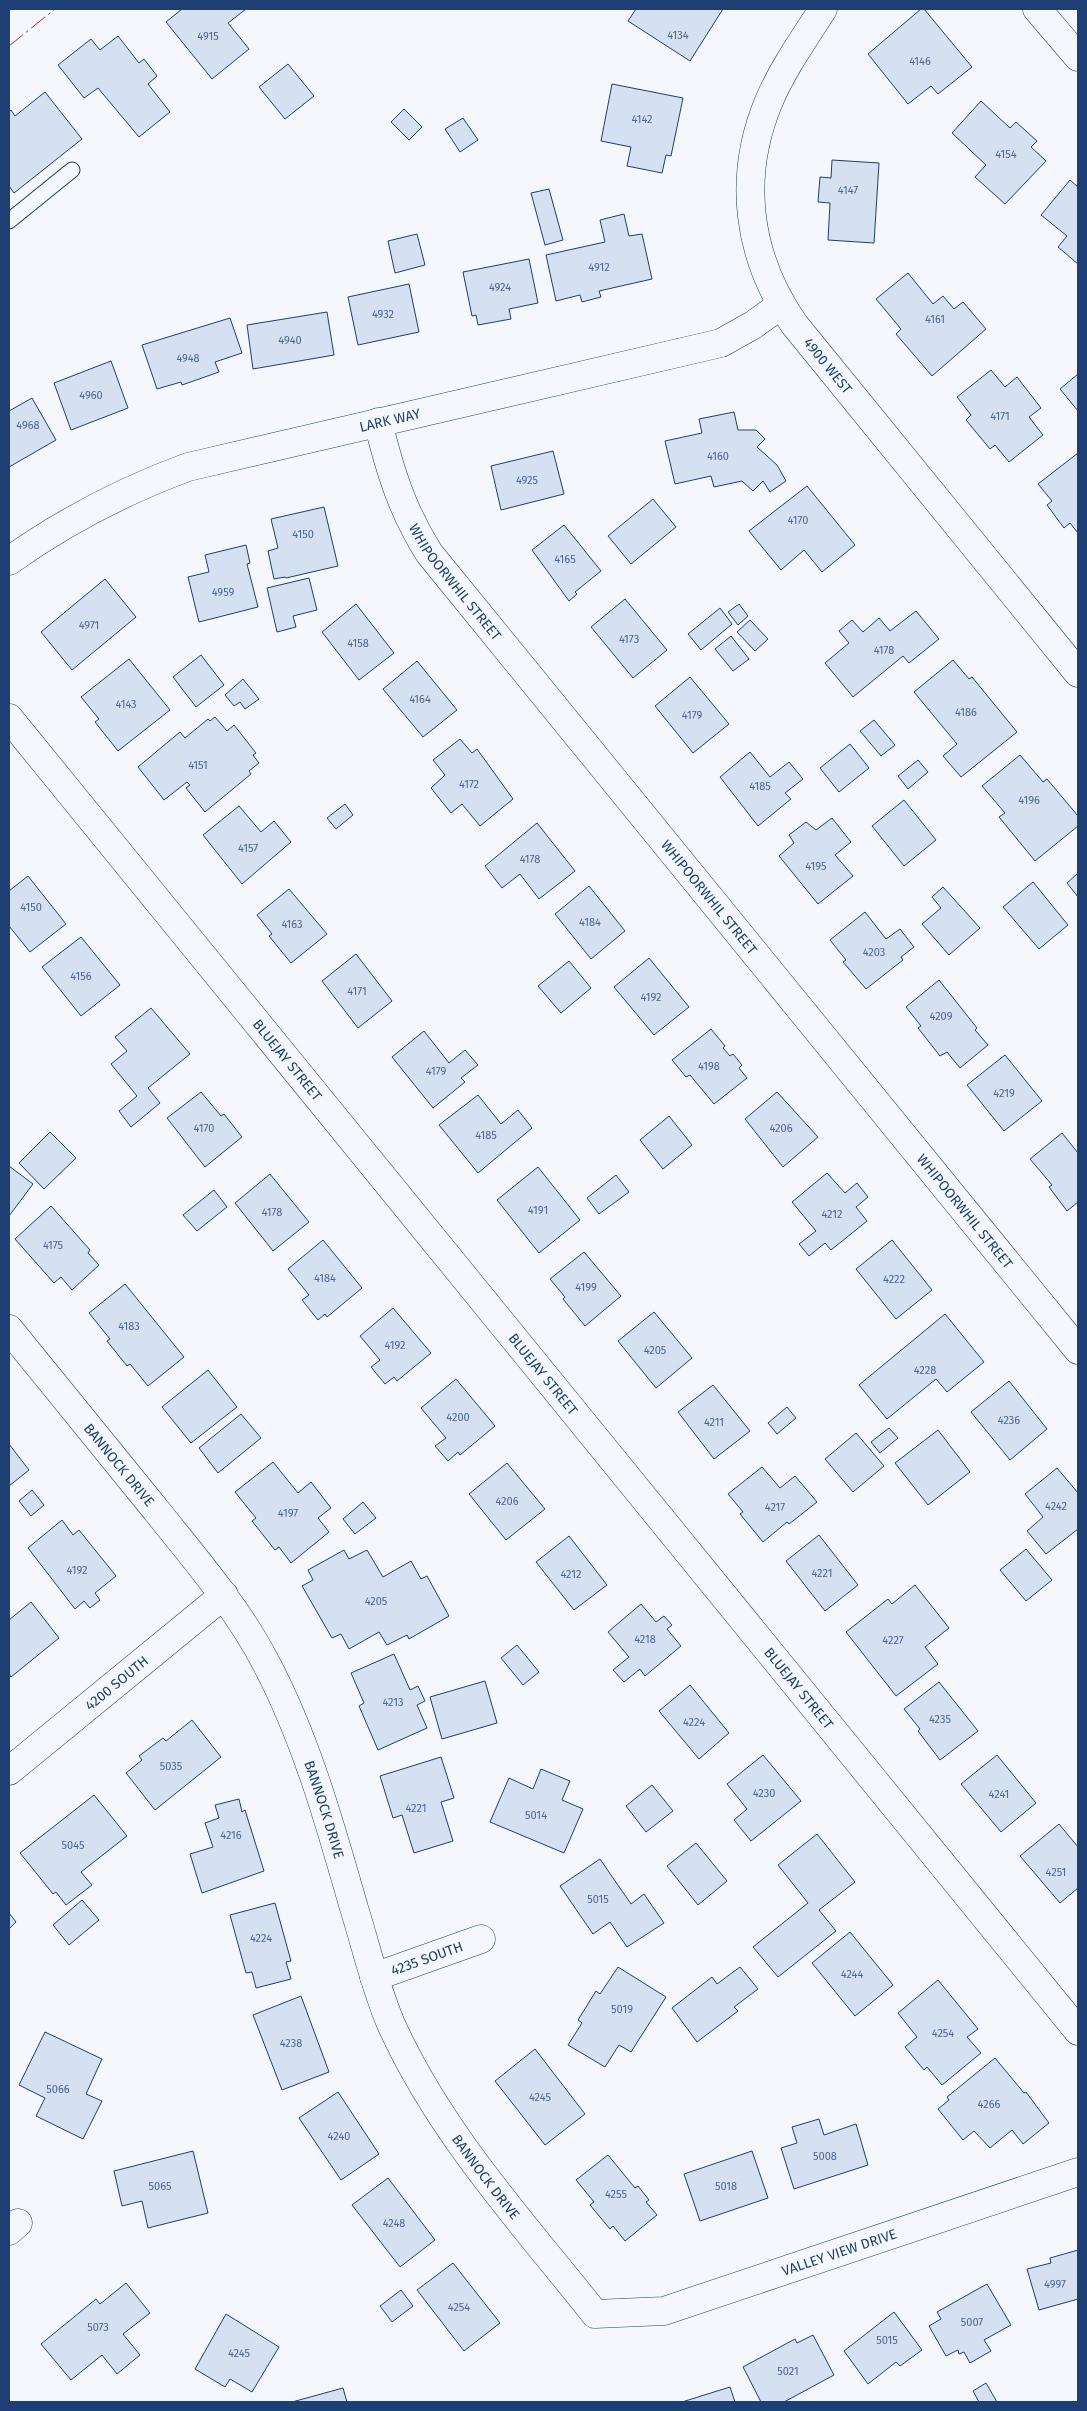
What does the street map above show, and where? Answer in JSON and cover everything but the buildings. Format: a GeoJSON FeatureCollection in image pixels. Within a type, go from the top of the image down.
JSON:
{"type":"FeatureCollection","features":[{"type":"Feature","properties":{"kind":"street","name":"4900 WEST"},"geometry":{"type":"LineString","coordinates":[[823,9],[769,100],[752,157],[750,186],[752,214],[757,246],[769,283],[781,305],[815,350],[1078,673]]}},
{"type":"Feature","properties":{"kind":"street"},"geometry":{"type":"LineString","coordinates":[[1037,9],[1078,57]]}},
{"type":"Feature","properties":{"kind":"street","name":"LARK WAY"},"geometry":{"type":"LineString","coordinates":[[9,561],[71,520],[148,482],[188,467],[721,343],[746,330],[781,305]]}},
{"type":"Feature","properties":{"kind":"street","name":"WHIPOORWHIL STREET"},"geometry":{"type":"LineString","coordinates":[[378,422],[401,502],[413,528],[434,560],[1078,1350]]}},
{"type":"Feature","properties":{"kind":"street","name":"BLUEJAY STREET"},"geometry":{"type":"LineString","coordinates":[[9,718],[1078,2031]]}},
{"type":"Feature","properties":{"kind":"street","name":"BANNOCK DRIVE"},"geometry":{"type":"LineString","coordinates":[[9,1329],[224,1595],[246,1628],[265,1660],[298,1734],[351,1896],[374,1977],[391,2023],[432,2101],[466,2151],[596,2314]]}},
{"type":"Feature","properties":{"kind":"street","name":"4200 SOUTH"},"geometry":{"type":"LineString","coordinates":[[9,1771],[224,1595]]}},
{"type":"Feature","properties":{"kind":"street","name":"4235 SOUTH"},"geometry":{"type":"LineString","coordinates":[[374,1977],[481,1939]]}},
{"type":"Feature","properties":{"kind":"street","name":"VALLEY VIEW DRIVE"},"geometry":{"type":"LineString","coordinates":[[596,2314],[664,2311],[1078,2172]]}},
{"type":"Feature","properties":{"kind":"lane"},"geometry":{"type":"LineString","coordinates":[[9,221],[72,170]]}},
{"type":"Feature","properties":{"kind":"power"},"geometry":{"type":"LineString","coordinates":[[9,46],[55,9]]}}]}
